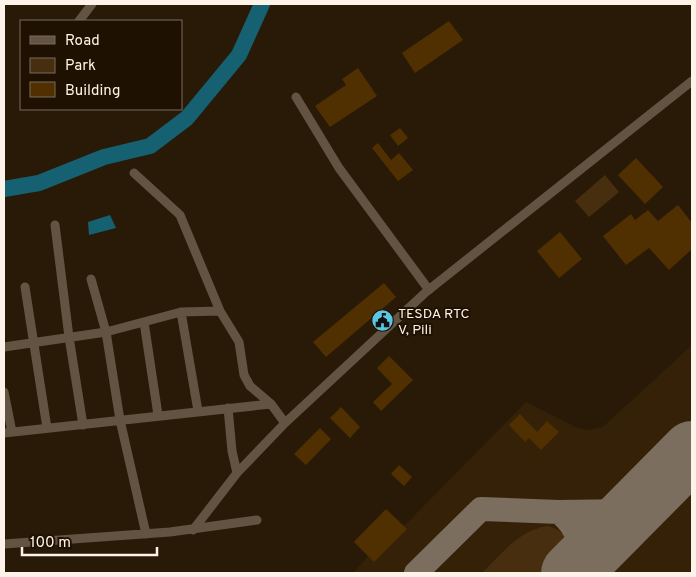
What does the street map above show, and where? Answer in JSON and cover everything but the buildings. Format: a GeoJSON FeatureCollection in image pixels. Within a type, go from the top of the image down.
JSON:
{"type":"FeatureCollection","features":[{"type":"Feature","properties":{"kind":"street"},"geometry":{"type":"LineString","coordinates":[[81,20],[92,4]]}},
{"type":"Feature","properties":{"kind":"street"},"geometry":{"type":"LineString","coordinates":[[193,530],[237,472],[285,423],[429,290],[692,81]]}},
{"type":"Feature","properties":{"kind":"street"},"geometry":{"type":"LineString","coordinates":[[296,97],[339,168],[429,290]]}},
{"type":"Feature","properties":{"kind":"street"},"geometry":{"type":"LineString","coordinates":[[134,173],[180,215],[220,311],[239,342],[244,375],[250,386],[271,404],[285,423]]}},
{"type":"Feature","properties":{"kind":"street"},"geometry":{"type":"LineString","coordinates":[[56,225],[69,337],[83,425]]}},
{"type":"Feature","properties":{"kind":"street"},"geometry":{"type":"LineString","coordinates":[[91,279],[106,332],[120,420],[146,534]]}},
{"type":"Feature","properties":{"kind":"street"},"geometry":{"type":"LineString","coordinates":[[25,287],[48,428]]}},
{"type":"Feature","properties":{"kind":"street"},"geometry":{"type":"LineString","coordinates":[[4,347],[106,332],[181,312],[220,311]]}},
{"type":"Feature","properties":{"kind":"street"},"geometry":{"type":"LineString","coordinates":[[181,312],[198,411]]}},
{"type":"Feature","properties":{"kind":"street"},"geometry":{"type":"LineString","coordinates":[[144,322],[158,415]]}},
{"type":"Feature","properties":{"kind":"street"},"geometry":{"type":"LineString","coordinates":[[4,392],[8,432],[271,404]]}},
{"type":"Feature","properties":{"kind":"street"},"geometry":{"type":"LineString","coordinates":[[228,408],[232,450],[237,472]]}},
{"type":"Feature","properties":{"kind":"street"},"geometry":{"type":"LineString","coordinates":[[4,544],[193,530],[257,520]]}},
{"type":"Feature","properties":{"kind":"shaded area"},"geometry":{"type":"Polygon","coordinates":[[[692,345],[692,573],[353,573],[368,556],[354,541],[386,509],[404,526],[526,402],[575,427],[587,430],[603,427],[692,345]]]}},
{"type":"Feature","properties":{"kind":"green space"},"geometry":{"type":"Polygon","coordinates":[[[605,175],[619,192],[589,217],[575,201],[605,175]]]}},
{"type":"Feature","properties":{"kind":"green space"},"geometry":{"type":"Polygon","coordinates":[[[548,526],[557,530],[566,540],[564,554],[550,573],[482,573],[504,550],[520,537],[538,528],[548,526]]]}},
{"type":"Feature","properties":{"kind":"water"},"geometry":{"type":"Polygon","coordinates":[[[110,215],[116,228],[89,235],[88,222],[110,215]]]}},
{"type":"Feature","properties":{"kind":"waterway"},"geometry":{"type":"LineString","coordinates":[[4,189],[39,183],[104,157],[150,146],[187,118],[239,55],[262,4]]}},
{"type":"Feature","properties":{"kind":"taxiway"},"geometry":{"type":"LineString","coordinates":[[416,573],[481,509],[559,512],[632,511]]}},
{"type":"Feature","properties":{"kind":"taxiway"},"geometry":{"type":"LineString","coordinates":[[559,512],[572,526],[578,540],[577,554],[572,573]]}},
{"type":"Feature","properties":{"kind":"runway"},"geometry":{"type":"LineString","coordinates":[[571,573],[692,451]]}},
{"type":"Feature","properties":{"kind":"place","name":"TESDA RTC V, Pili"},"geometry":{"type":"Point","coordinates":[382,321]}}]}
